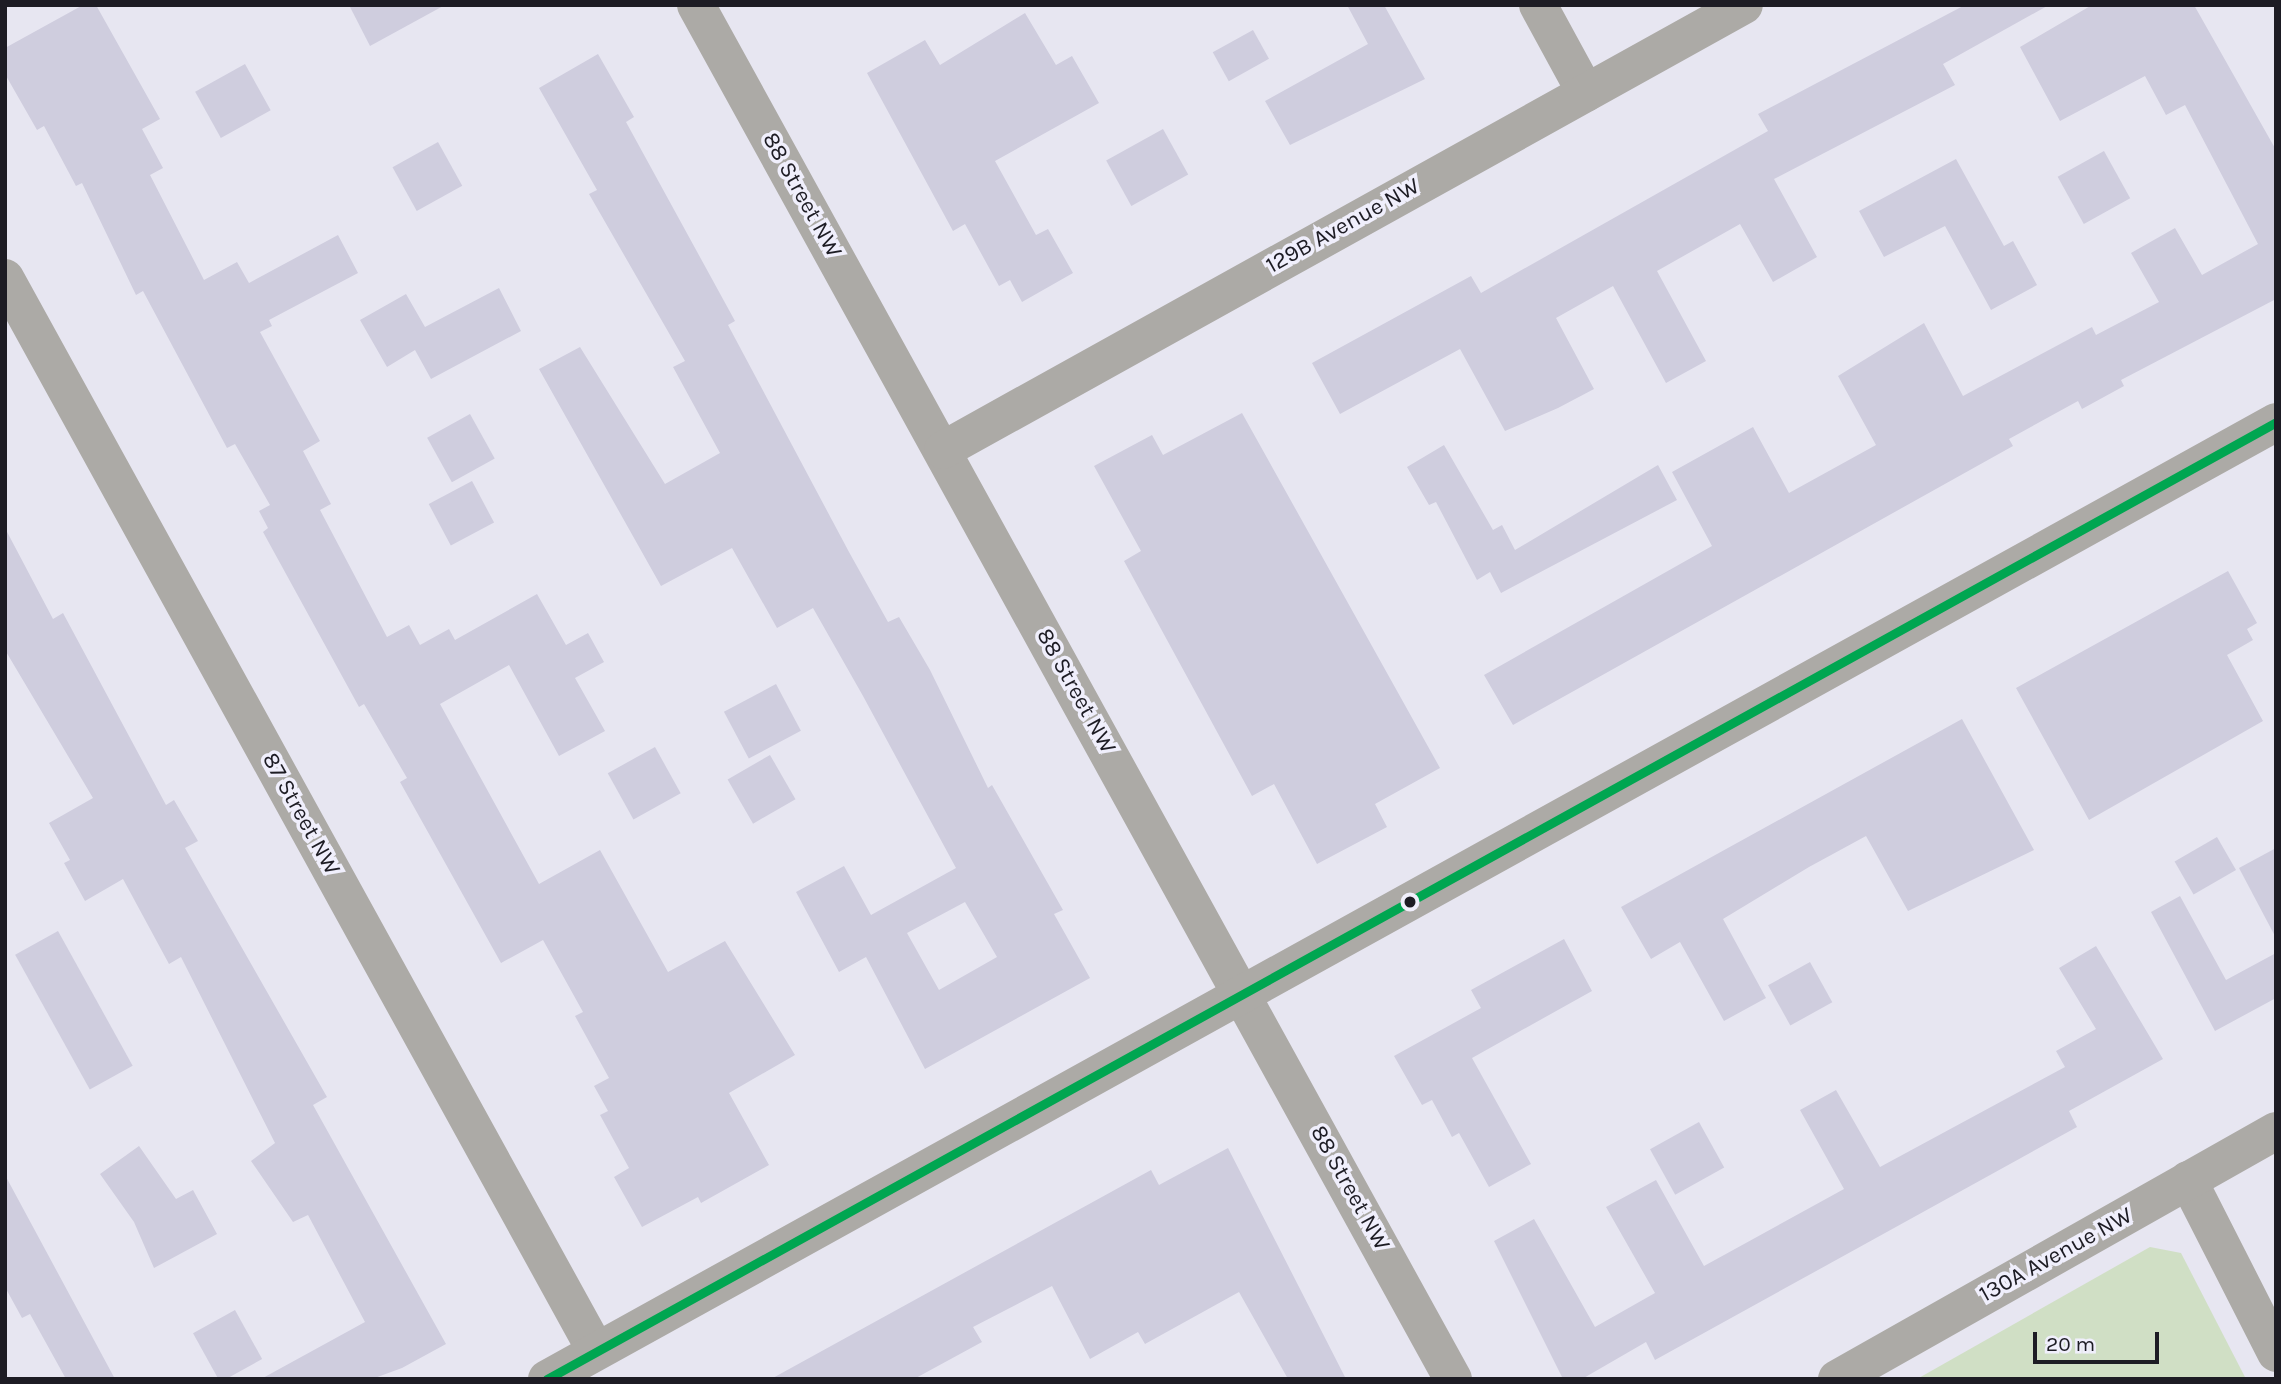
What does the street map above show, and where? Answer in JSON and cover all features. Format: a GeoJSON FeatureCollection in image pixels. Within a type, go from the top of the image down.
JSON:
{"type":"FeatureCollection","features":[{"type":"Feature","properties":{"kind":"street","name":"88 Street NW"},"geometry":{"type":"LineString","coordinates":[[696,5],[1243,993],[1453,1379]]}},
{"type":"Feature","properties":{"kind":"street"},"geometry":{"type":"LineString","coordinates":[[1538,5],[1586,93]]}},
{"type":"Feature","properties":{"kind":"street","name":"129B Avenue NW"},"geometry":{"type":"LineString","coordinates":[[943,450],[1744,5]]}},
{"type":"Feature","properties":{"kind":"street","name":"87 Street NW"},"geometry":{"type":"LineString","coordinates":[[5,278],[596,1351]]}},
{"type":"Feature","properties":{"kind":"street"},"geometry":{"type":"LineString","coordinates":[[547,1379],[2276,422]]}},
{"type":"Feature","properties":{"kind":"street","name":"130A Avenue NW"},"geometry":{"type":"LineString","coordinates":[[1837,1379],[2276,1131]]}},
{"type":"Feature","properties":{"kind":"street"},"geometry":{"type":"LineString","coordinates":[[2188,1180],[2276,1353]]}},
{"type":"Feature","properties":{"kind":"green space"},"geometry":{"type":"Polygon","coordinates":[[[2150,1247],[2181,1253],[2246,1379],[1917,1379],[2150,1247]]]}},
{"type":"Feature","properties":{"kind":"building"},"geometry":{"type":"Polygon","coordinates":[[[83,5],[96,5],[160,119],[142,129],[163,168],[150,175],[204,280],[237,262],[249,283],[338,235],[358,273],[269,320],[272,326],[260,332],[320,441],[303,451],[331,504],[320,510],[387,637],[409,625],[420,645],[449,629],[455,640],[537,594],[566,645],[588,633],[604,662],[575,678],[605,731],[559,756],[509,665],[440,704],[539,884],[600,850],[668,972],[725,941],[795,1055],[729,1093],[769,1165],[701,1203],[698,1197],[642,1227],[614,1177],[629,1168],[600,1115],[608,1111],[594,1086],[609,1078],[575,1016],[583,1012],[543,940],[501,963],[400,782],[407,778],[364,704],[359,707],[263,532],[268,528],[259,511],[270,505],[235,444],[227,448],[143,291],[136,295],[82,183],[76,186],[44,126],[37,130],[5,74],[5,48],[83,5]]]}},
{"type":"Feature","properties":{"kind":"building"},"geometry":{"type":"Polygon","coordinates":[[[349,5],[445,5],[370,46],[349,5]]]}},
{"type":"Feature","properties":{"kind":"building"},"geometry":{"type":"Polygon","coordinates":[[[1347,5],[1384,5],[1425,79],[1290,145],[1265,101],[1368,44],[1347,5]]]}},
{"type":"Feature","properties":{"kind":"building"},"geometry":{"type":"Polygon","coordinates":[[[1965,5],[2049,5],[1943,64],[1955,85],[1774,179],[1817,257],[1773,282],[1740,224],[1657,271],[1706,361],[1666,383],[1613,286],[1556,318],[1594,389],[1558,408],[1505,431],[1460,349],[1340,414],[1312,363],[1471,276],[1481,293],[1768,131],[1758,114],[1965,5]]]}},
{"type":"Feature","properties":{"kind":"building"},"geometry":{"type":"Polygon","coordinates":[[[2092,5],[2194,5],[2276,150],[2276,299],[2121,380],[2124,386],[2082,409],[2078,401],[2009,439],[2013,446],[1513,725],[1484,675],[1712,546],[1672,472],[1753,427],[1789,493],[1876,445],[1838,376],[1924,323],[1963,396],[2092,327],[2096,335],[2159,302],[2131,253],[2175,228],[2202,275],[2258,244],[2185,105],[2166,115],[2145,76],[2060,121],[2020,47],[2092,5]]]}},
{"type":"Feature","properties":{"kind":"building"},"geometry":{"type":"Polygon","coordinates":[[[1025,13],[1056,65],[1072,56],[1099,103],[995,161],[1036,235],[1048,229],[1073,273],[1022,302],[1010,280],[999,286],[965,224],[953,231],[867,73],[925,40],[940,65],[1025,13]]]}},
{"type":"Feature","properties":{"kind":"building"},"geometry":{"type":"Polygon","coordinates":[[[1253,30],[1269,59],[1229,81],[1213,52],[1253,30]]]}},
{"type":"Feature","properties":{"kind":"building"},"geometry":{"type":"Polygon","coordinates":[[[598,54],[634,117],[626,122],[735,321],[728,325],[888,622],[899,617],[930,670],[988,788],[992,785],[1063,910],[1054,914],[1090,978],[925,1069],[866,957],[839,972],[796,892],[844,866],[871,915],[956,868],[863,696],[813,608],[777,628],[732,548],[661,586],[539,369],[580,347],[665,484],[720,453],[673,367],[685,361],[589,194],[597,190],[539,88],[598,54]],[[965,902],[907,933],[939,990],[997,957],[965,902]]]}},
{"type":"Feature","properties":{"kind":"building"},"geometry":{"type":"Polygon","coordinates":[[[245,64],[271,110],[221,138],[195,92],[245,64]]]}},
{"type":"Feature","properties":{"kind":"building"},"geometry":{"type":"Polygon","coordinates":[[[1163,129],[1188,174],[1131,206],[1106,161],[1163,129]]]}},
{"type":"Feature","properties":{"kind":"building"},"geometry":{"type":"Polygon","coordinates":[[[438,142],[462,186],[417,211],[393,167],[438,142]]]}},
{"type":"Feature","properties":{"kind":"building"},"geometry":{"type":"Polygon","coordinates":[[[2104,151],[2130,198],[2084,224],[2058,177],[2104,151]]]}},
{"type":"Feature","properties":{"kind":"building"},"geometry":{"type":"Polygon","coordinates":[[[1956,159],[2004,246],[2013,241],[2037,285],[1991,310],[1945,226],[1884,257],[1859,211],[1956,159]]]}},
{"type":"Feature","properties":{"kind":"building"},"geometry":{"type":"Polygon","coordinates":[[[499,288],[521,331],[431,379],[415,350],[387,367],[360,320],[406,294],[425,327],[499,288]]]}},
{"type":"Feature","properties":{"kind":"building"},"geometry":{"type":"Polygon","coordinates":[[[1242,413],[1440,768],[1375,804],[1387,827],[1317,864],[1274,784],[1252,796],[1124,561],[1141,551],[1094,466],[1152,435],[1163,455],[1242,413]]]}},
{"type":"Feature","properties":{"kind":"building"},"geometry":{"type":"Polygon","coordinates":[[[470,414],[495,459],[452,482],[427,438],[470,414]]]}},
{"type":"Feature","properties":{"kind":"building"},"geometry":{"type":"Polygon","coordinates":[[[1444,445],[1493,530],[1502,525],[1515,550],[1658,465],[1677,500],[1501,593],[1490,572],[1477,580],[1436,502],[1429,505],[1407,467],[1444,445]]]}},
{"type":"Feature","properties":{"kind":"building"},"geometry":{"type":"Polygon","coordinates":[[[472,481],[494,522],[451,546],[429,504],[472,481]]]}},
{"type":"Feature","properties":{"kind":"building"},"geometry":{"type":"Polygon","coordinates":[[[5,528],[53,619],[63,613],[166,805],[174,800],[198,841],[185,848],[327,1097],[313,1105],[446,1344],[402,1368],[372,1379],[261,1379],[365,1322],[308,1215],[293,1222],[251,1161],[275,1143],[181,957],[169,964],[123,879],[85,901],[64,863],[70,860],[49,823],[93,798],[5,650],[5,528]]]}},
{"type":"Feature","properties":{"kind":"building"},"geometry":{"type":"Polygon","coordinates":[[[2228,571],[2257,623],[2247,629],[2253,640],[2227,655],[2263,721],[2089,820],[2016,688],[2228,571]]]}},
{"type":"Feature","properties":{"kind":"building"},"geometry":{"type":"Polygon","coordinates":[[[776,684],[801,731],[749,758],[724,712],[776,684]]]}},
{"type":"Feature","properties":{"kind":"building"},"geometry":{"type":"Polygon","coordinates":[[[1962,719],[2034,850],[1908,911],[1866,836],[1809,867],[1723,919],[1766,998],[1724,1021],[1680,942],[1651,959],[1621,907],[1962,719]]]}},
{"type":"Feature","properties":{"kind":"building"},"geometry":{"type":"Polygon","coordinates":[[[655,747],[681,793],[633,820],[608,773],[655,747]]]}},
{"type":"Feature","properties":{"kind":"building"},"geometry":{"type":"Polygon","coordinates":[[[770,755],[795,799],[753,824],[728,780],[770,755]]]}},
{"type":"Feature","properties":{"kind":"building"},"geometry":{"type":"Polygon","coordinates":[[[2217,837],[2236,870],[2194,894],[2175,862],[2217,837]]]}},
{"type":"Feature","properties":{"kind":"building"},"geometry":{"type":"Polygon","coordinates":[[[2276,848],[2276,938],[2239,868],[2276,848]]]}},
{"type":"Feature","properties":{"kind":"building"},"geometry":{"type":"Polygon","coordinates":[[[2180,896],[2226,980],[2276,953],[2276,998],[2215,1031],[2151,912],[2180,896]]]}},
{"type":"Feature","properties":{"kind":"building"},"geometry":{"type":"Polygon","coordinates":[[[58,931],[133,1066],[90,1089],[15,955],[58,931]]]}},
{"type":"Feature","properties":{"kind":"building"},"geometry":{"type":"Polygon","coordinates":[[[1564,939],[1592,991],[1472,1058],[1531,1164],[1489,1187],[1459,1133],[1452,1137],[1432,1100],[1422,1105],[1394,1056],[1481,1008],[1471,990],[1564,939]]]}},
{"type":"Feature","properties":{"kind":"building"},"geometry":{"type":"Polygon","coordinates":[[[2096,946],[2163,1059],[2069,1111],[2077,1127],[1655,1360],[1646,1342],[1582,1379],[1563,1379],[1494,1241],[1534,1219],[1595,1327],[1655,1293],[1606,1207],[1656,1180],[1704,1266],[1844,1189],[1800,1110],[1836,1090],[1880,1167],[2065,1067],[2056,1051],[2096,1029],[2059,968],[2096,946]]]}},
{"type":"Feature","properties":{"kind":"building"},"geometry":{"type":"Polygon","coordinates":[[[1810,962],[1832,1002],[1790,1026],[1768,985],[1810,962]]]}},
{"type":"Feature","properties":{"kind":"building"},"geometry":{"type":"Polygon","coordinates":[[[1699,1122],[1724,1167],[1675,1195],[1650,1149],[1699,1122]]]}},
{"type":"Feature","properties":{"kind":"building"},"geometry":{"type":"Polygon","coordinates":[[[139,1146],[176,1199],[193,1190],[217,1234],[154,1268],[134,1222],[100,1174],[139,1146]]]}},
{"type":"Feature","properties":{"kind":"building"},"geometry":{"type":"Polygon","coordinates":[[[1228,1148],[1346,1379],[1288,1379],[1239,1292],[1145,1344],[1138,1332],[1090,1359],[1052,1286],[973,1327],[982,1342],[914,1379],[771,1379],[1151,1170],[1159,1185],[1228,1148]]]}},
{"type":"Feature","properties":{"kind":"building"},"geometry":{"type":"Polygon","coordinates":[[[5,1175],[115,1379],[66,1379],[30,1314],[22,1318],[5,1287],[5,1175]]]}},
{"type":"Feature","properties":{"kind":"building"},"geometry":{"type":"Polygon","coordinates":[[[235,1310],[262,1359],[226,1379],[218,1379],[193,1333],[235,1310]]]}},
{"type":"Feature","properties":{"kind":"transit line"},"geometry":{"type":"LineString","coordinates":[[547,1379],[2276,422]]}}]}
